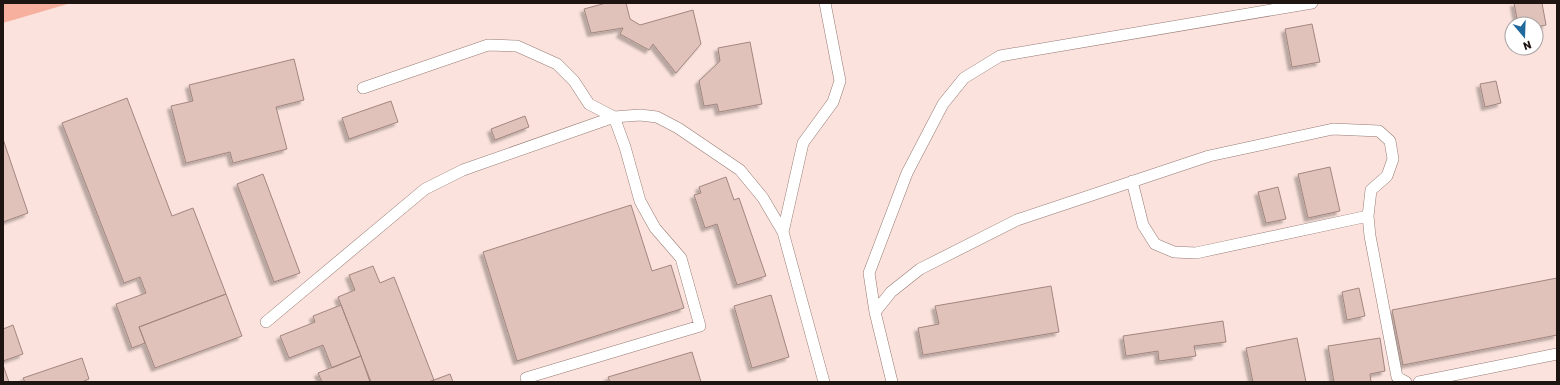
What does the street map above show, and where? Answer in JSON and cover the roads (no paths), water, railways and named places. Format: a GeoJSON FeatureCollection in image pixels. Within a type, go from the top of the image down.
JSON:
{"type":"FeatureCollection","features":[{"type":"Feature","properties":{"kind":"lane"},"geometry":{"type":"LineString","coordinates":[[783,232],[803,144],[833,102],[840,81],[825,3]]}},
{"type":"Feature","properties":{"kind":"lane"},"geometry":{"type":"LineString","coordinates":[[892,382],[875,312],[869,273],[907,173],[943,104],[964,78],[1000,56],[1312,3]]}},
{"type":"Feature","properties":{"kind":"lane"},"geometry":{"type":"LineString","coordinates":[[363,88],[488,45],[517,46],[557,64],[574,81],[589,104],[614,117],[625,147],[640,201],[656,228],[681,258],[700,326],[526,378]]}},
{"type":"Feature","properties":{"kind":"lane"},"geometry":{"type":"LineString","coordinates":[[266,322],[425,189],[463,170],[614,117],[640,115],[657,117],[678,128],[714,151],[740,170],[763,198],[783,232],[824,382]]}},
{"type":"Feature","properties":{"kind":"lane"},"geometry":{"type":"LineString","coordinates":[[875,312],[891,292],[920,270],[1017,220],[1209,156],[1333,129],[1379,131],[1390,141],[1393,159],[1387,176],[1372,190],[1368,216],[1371,242],[1397,377],[1406,382]]}},
{"type":"Feature","properties":{"kind":"lane"},"geometry":{"type":"LineString","coordinates":[[1132,181],[1143,225],[1155,244],[1174,252],[1196,253],[1368,216]]}},
{"type":"Feature","properties":{"kind":"lane"},"geometry":{"type":"LineString","coordinates":[[1419,382],[1557,354]]}}]}
